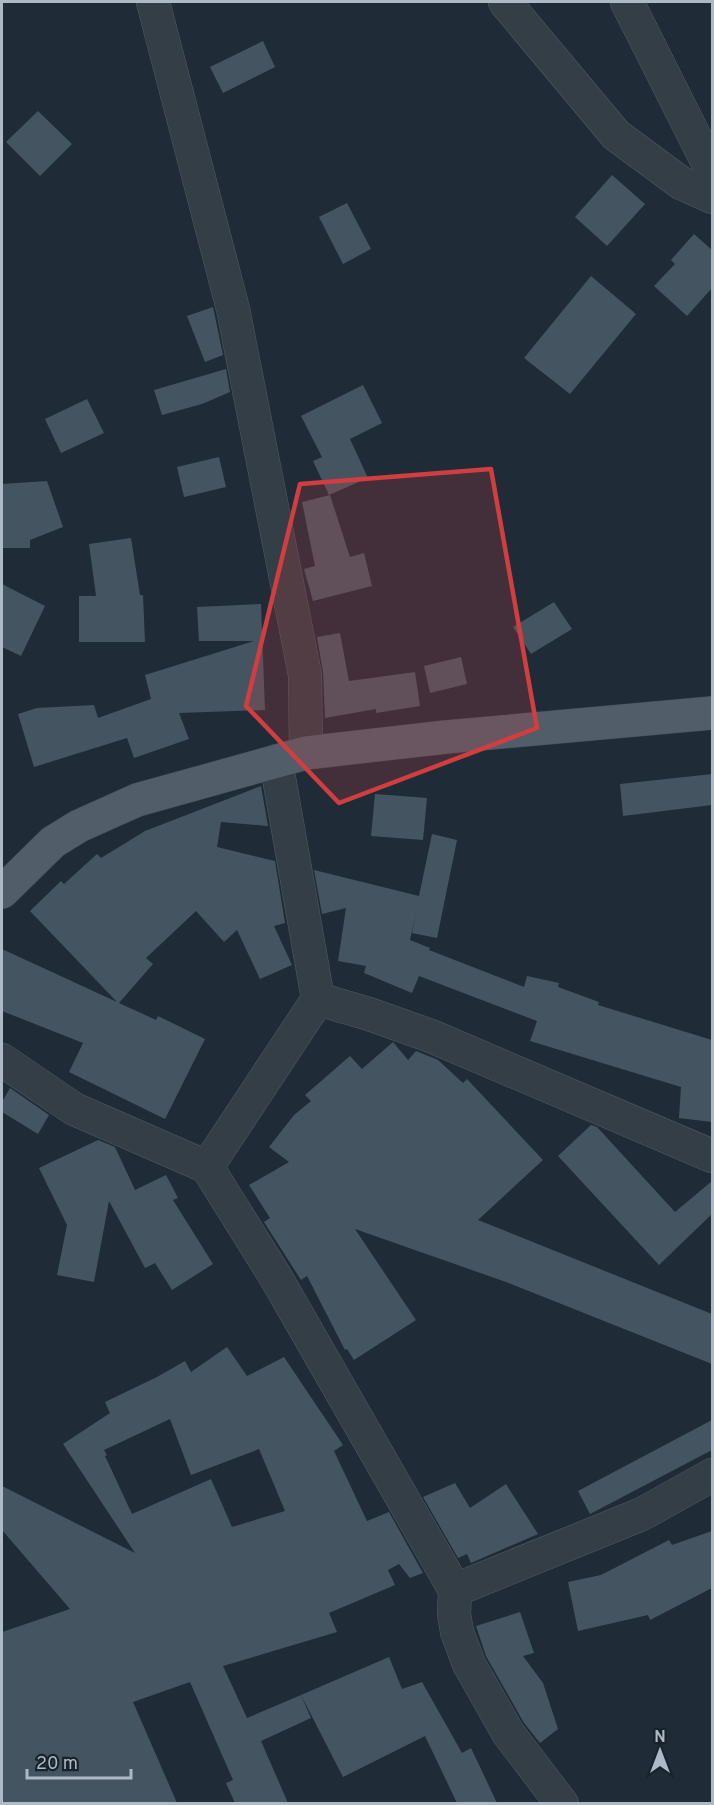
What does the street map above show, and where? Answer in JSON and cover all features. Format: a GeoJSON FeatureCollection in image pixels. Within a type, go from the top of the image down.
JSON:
{"type":"FeatureCollection","features":[{"type":"Feature","properties":{"kind":"main road"},"geometry":{"type":"LineString","coordinates":[[2,892],[53,842],[79,826],[137,800],[291,757],[446,737],[712,713]]}},
{"type":"Feature","properties":{"kind":"street"},"geometry":{"type":"LineString","coordinates":[[153,2],[233,309],[305,675],[291,757],[318,999],[207,1167]]}},
{"type":"Feature","properties":{"kind":"street"},"geometry":{"type":"LineString","coordinates":[[505,2],[616,135],[681,183],[712,198]]}},
{"type":"Feature","properties":{"kind":"street"},"geometry":{"type":"LineString","coordinates":[[627,2],[712,171]]}},
{"type":"Feature","properties":{"kind":"street"},"geometry":{"type":"LineString","coordinates":[[318,999],[431,1036],[712,1156]]}},
{"type":"Feature","properties":{"kind":"street"},"geometry":{"type":"LineString","coordinates":[[2,1060],[74,1109],[207,1167],[275,1276],[455,1590],[454,1614],[457,1632],[470,1664],[508,1733],[562,1803]]}},
{"type":"Feature","properties":{"kind":"street"},"geometry":{"type":"LineString","coordinates":[[455,1590],[642,1514],[712,1475]]}},
{"type":"Feature","properties":{"kind":"highlighted area"},"geometry":{"type":"Polygon","coordinates":[[[491,469],[537,728],[339,803],[246,706],[300,484],[491,469]]]}},
{"type":"Feature","properties":{"kind":"building"},"geometry":{"type":"Polygon","coordinates":[[[263,41],[275,67],[223,93],[210,67],[263,41]]]}},
{"type":"Feature","properties":{"kind":"building"},"geometry":{"type":"Polygon","coordinates":[[[38,111],[72,144],[40,176],[6,142],[38,111]]]}},
{"type":"Feature","properties":{"kind":"building"},"geometry":{"type":"Polygon","coordinates":[[[612,175],[645,204],[607,246],[575,217],[612,175]]]}},
{"type":"Feature","properties":{"kind":"building"},"geometry":{"type":"Polygon","coordinates":[[[347,203],[371,249],[343,264],[319,217],[347,203]]]}},
{"type":"Feature","properties":{"kind":"building"},"geometry":{"type":"Polygon","coordinates":[[[694,234],[712,250],[712,288],[687,316],[654,286],[675,264],[671,260],[694,234]]]}},
{"type":"Feature","properties":{"kind":"building"},"geometry":{"type":"Polygon","coordinates":[[[591,276],[636,314],[570,394],[524,358],[591,276]]]}},
{"type":"Feature","properties":{"kind":"building"},"geometry":{"type":"Polygon","coordinates":[[[213,307],[223,355],[205,362],[187,316],[213,307]]]}},
{"type":"Feature","properties":{"kind":"building"},"geometry":{"type":"Polygon","coordinates":[[[226,369],[230,392],[202,404],[162,415],[154,390],[226,369]]]}},
{"type":"Feature","properties":{"kind":"building"},"geometry":{"type":"Polygon","coordinates":[[[363,385],[382,423],[350,439],[368,478],[329,495],[313,461],[322,457],[301,416],[363,385]]]}},
{"type":"Feature","properties":{"kind":"building"},"geometry":{"type":"Polygon","coordinates":[[[87,399],[104,433],[61,453],[45,419],[87,399]]]}},
{"type":"Feature","properties":{"kind":"building"},"geometry":{"type":"Polygon","coordinates":[[[219,457],[226,487],[184,497],[177,467],[219,457]]]}},
{"type":"Feature","properties":{"kind":"building"},"geometry":{"type":"Polygon","coordinates":[[[47,481],[63,527],[30,540],[30,548],[2,548],[2,484],[47,481]]]}},
{"type":"Feature","properties":{"kind":"building"},"geometry":{"type":"Polygon","coordinates":[[[330,495],[350,557],[364,553],[372,586],[313,601],[304,569],[315,566],[302,502],[330,495]]]}},
{"type":"Feature","properties":{"kind":"building"},"geometry":{"type":"Polygon","coordinates":[[[131,538],[140,595],[143,595],[145,642],[79,642],[79,596],[96,596],[89,544],[131,538]]]}},
{"type":"Feature","properties":{"kind":"building"},"geometry":{"type":"Polygon","coordinates":[[[2,584],[45,606],[21,656],[2,647],[2,584]]]}},
{"type":"Feature","properties":{"kind":"building"},"geometry":{"type":"Polygon","coordinates":[[[554,602],[572,629],[531,654],[513,627],[554,602]]]}},
{"type":"Feature","properties":{"kind":"building"},"geometry":{"type":"Polygon","coordinates":[[[261,604],[265,710],[179,713],[189,739],[134,758],[127,738],[34,767],[18,714],[37,708],[94,705],[98,718],[151,699],[145,675],[254,641],[199,641],[197,607],[261,604]]]}},
{"type":"Feature","properties":{"kind":"building"},"geometry":{"type":"Polygon","coordinates":[[[340,633],[349,681],[415,672],[420,706],[376,713],[376,709],[325,718],[323,672],[317,637],[340,633]]]}},
{"type":"Feature","properties":{"kind":"building"},"geometry":{"type":"Polygon","coordinates":[[[461,657],[467,684],[430,693],[424,666],[461,657]]]}},
{"type":"Feature","properties":{"kind":"building"},"geometry":{"type":"Polygon","coordinates":[[[712,774],[712,805],[623,816],[620,784],[712,774]]]}},
{"type":"Feature","properties":{"kind":"building"},"geometry":{"type":"Polygon","coordinates":[[[261,786],[268,826],[221,822],[217,847],[275,861],[285,923],[274,926],[292,965],[260,979],[237,930],[224,942],[196,911],[146,958],[153,964],[119,1003],[156,1020],[158,1016],[205,1039],[165,1119],[69,1072],[83,1043],[2,1011],[2,949],[117,1002],[30,911],[61,881],[64,884],[97,854],[101,858],[145,831],[261,786]]]}},
{"type":"Feature","properties":{"kind":"building"},"geometry":{"type":"Polygon","coordinates":[[[375,794],[427,798],[423,840],[371,836],[375,794]]]}},
{"type":"Feature","properties":{"kind":"building"},"geometry":{"type":"Polygon","coordinates":[[[432,834],[457,840],[437,938],[412,933],[416,913],[410,940],[430,948],[429,950],[524,987],[527,976],[559,983],[558,987],[599,1002],[598,1005],[712,1040],[712,1122],[679,1118],[681,1087],[530,1041],[537,1021],[419,976],[412,993],[364,973],[366,966],[338,961],[346,908],[322,914],[314,870],[419,896],[432,834]]]}},
{"type":"Feature","properties":{"kind":"building"},"geometry":{"type":"Polygon","coordinates":[[[393,1042],[408,1060],[416,1051],[438,1060],[463,1083],[467,1079],[543,1160],[478,1220],[712,1314],[712,1364],[506,1282],[355,1229],[416,1320],[354,1360],[347,1349],[345,1350],[307,1276],[301,1280],[264,1222],[270,1218],[249,1185],[289,1162],[269,1147],[294,1115],[311,1101],[305,1095],[350,1056],[362,1069],[393,1042]]]}},
{"type":"Feature","properties":{"kind":"building"},"geometry":{"type":"Polygon","coordinates":[[[10,1088],[49,1115],[38,1134],[2,1112],[2,1102],[10,1088]]]}},
{"type":"Feature","properties":{"kind":"building"},"geometry":{"type":"Polygon","coordinates":[[[591,1125],[597,1127],[675,1212],[712,1181],[712,1214],[659,1265],[558,1156],[591,1125]]]}},
{"type":"Feature","properties":{"kind":"building"},"geometry":{"type":"Polygon","coordinates":[[[98,1140],[115,1147],[135,1190],[166,1175],[178,1198],[173,1200],[213,1264],[172,1290],[155,1263],[145,1268],[109,1201],[94,1282],[57,1275],[67,1225],[39,1168],[98,1140]]]}},
{"type":"Feature","properties":{"kind":"building"},"geometry":{"type":"Polygon","coordinates":[[[227,1347],[247,1376],[284,1357],[343,1445],[334,1451],[367,1521],[389,1512],[423,1573],[410,1578],[399,1564],[388,1570],[395,1585],[329,1613],[337,1632],[223,1666],[247,1718],[301,1695],[311,1718],[261,1741],[288,1803],[235,1803],[226,1783],[233,1780],[190,1682],[133,1702],[177,1803],[2,1803],[2,1632],[70,1609],[2,1530],[2,1486],[135,1553],[63,1444],[110,1413],[105,1402],[185,1361],[191,1372],[227,1347]],[[170,1419],[104,1450],[132,1514],[211,1479],[232,1527],[285,1511],[259,1449],[191,1475],[170,1419]]]}},
{"type":"Feature","properties":{"kind":"building"},"geometry":{"type":"Polygon","coordinates":[[[712,1420],[712,1450],[590,1514],[578,1491],[712,1420]]]}},
{"type":"Feature","properties":{"kind":"building"},"geometry":{"type":"Polygon","coordinates":[[[455,1483],[470,1508],[506,1484],[538,1534],[471,1563],[467,1554],[458,1558],[423,1497],[455,1483]]]}},
{"type":"Feature","properties":{"kind":"building"},"geometry":{"type":"Polygon","coordinates":[[[712,1531],[712,1588],[650,1620],[648,1615],[578,1631],[568,1582],[601,1575],[669,1540],[672,1545],[712,1531]]]}},
{"type":"Feature","properties":{"kind":"building"},"geometry":{"type":"Polygon","coordinates":[[[520,1612],[534,1653],[523,1656],[543,1683],[558,1729],[540,1743],[524,1723],[486,1656],[476,1626],[520,1612]]]}},
{"type":"Feature","properties":{"kind":"building"},"geometry":{"type":"Polygon","coordinates":[[[389,1657],[402,1689],[422,1682],[462,1753],[471,1748],[497,1803],[457,1803],[425,1736],[343,1777],[301,1695],[389,1657]]]}}]}
